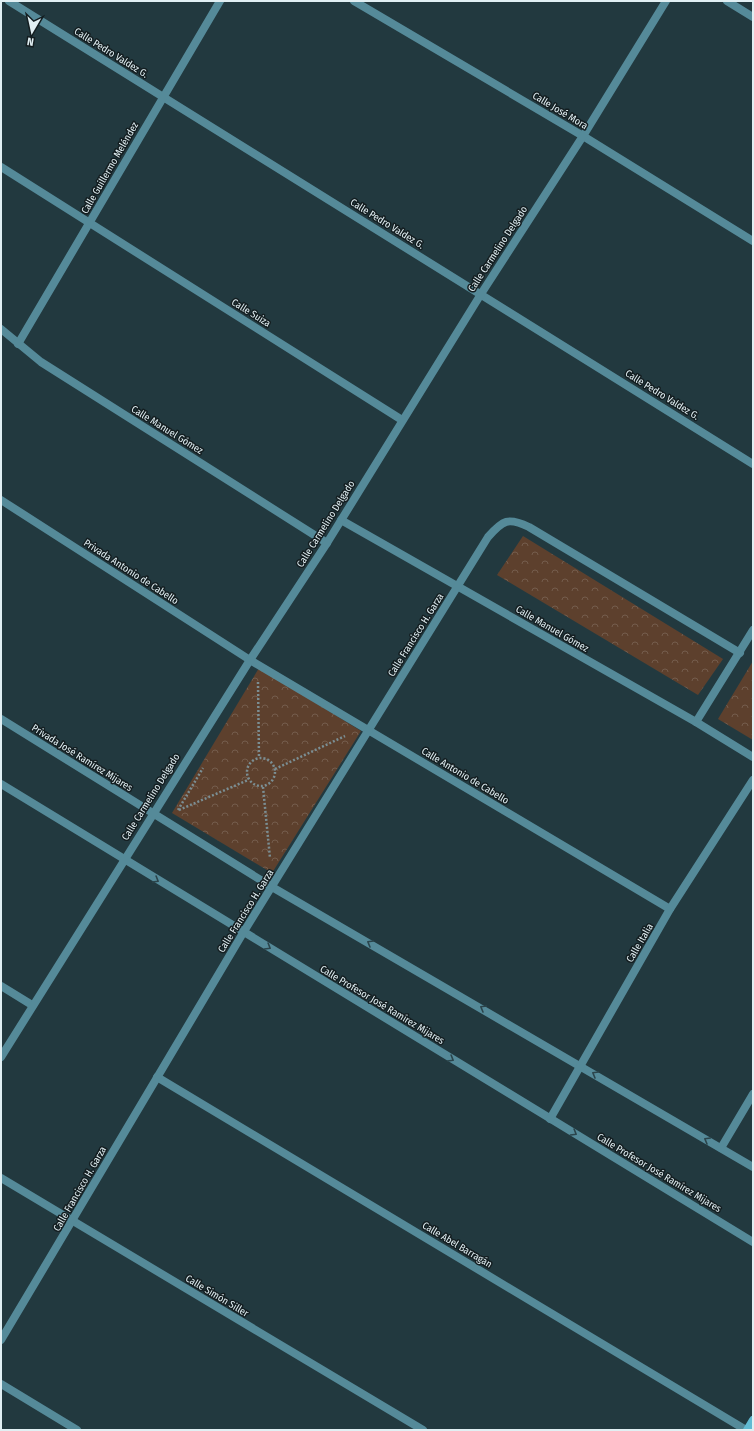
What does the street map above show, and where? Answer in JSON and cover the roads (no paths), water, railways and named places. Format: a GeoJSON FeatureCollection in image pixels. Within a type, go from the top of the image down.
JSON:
{"type":"FeatureCollection","features":[{"type":"Feature","properties":{"kind":"street","name":"Calle Pedro Valdez G."},"geometry":{"type":"LineString","coordinates":[[10,1],[753,464]]}},
{"type":"Feature","properties":{"kind":"street","name":"Calle Guillermo Meléndez"},"geometry":{"type":"LineString","coordinates":[[18,344],[90,223],[162,97],[220,1]]}},
{"type":"Feature","properties":{"kind":"street","name":"Calle José Mora"},"geometry":{"type":"LineString","coordinates":[[354,1],[583,136],[753,241]]}},
{"type":"Feature","properties":{"kind":"street","name":"Calle Carmelino Delgado"},"geometry":{"type":"LineString","coordinates":[[1,1057],[152,814],[250,660],[327,543],[402,420],[583,136],[666,1]]}},
{"type":"Feature","properties":{"kind":"street"},"geometry":{"type":"LineString","coordinates":[[727,1],[753,17]]}},
{"type":"Feature","properties":{"kind":"street","name":"Calle Suiza"},"geometry":{"type":"LineString","coordinates":[[1,167],[402,420]]}},
{"type":"Feature","properties":{"kind":"street","name":"Calle Manuel Gómez"},"geometry":{"type":"LineString","coordinates":[[1,329],[41,362],[327,543]]}},
{"type":"Feature","properties":{"kind":"street","name":"Privada Antonio de Cabello"},"geometry":{"type":"LineString","coordinates":[[1,500],[250,660]]}},
{"type":"Feature","properties":{"kind":"street","name":"Calle Manuel Gómez"},"geometry":{"type":"LineString","coordinates":[[341,520],[696,722],[753,757]]}},
{"type":"Feature","properties":{"kind":"street","name":"Calle Francisco H. Garza"},"geometry":{"type":"LineString","coordinates":[[1,1340],[243,932],[488,537],[498,526],[508,521],[518,522],[529,527],[740,653]]}},
{"type":"Feature","properties":{"kind":"street"},"geometry":{"type":"LineString","coordinates":[[696,722],[753,630]]}},
{"type":"Feature","properties":{"kind":"street","name":"Calle Antonio de Cabello"},"geometry":{"type":"LineString","coordinates":[[250,660],[670,909]]}},
{"type":"Feature","properties":{"kind":"street","name":"Privada José Ramírez Mijares"},"geometry":{"type":"LineString","coordinates":[[1,719],[152,814]]}},
{"type":"Feature","properties":{"kind":"street","name":"Calle Italia"},"geometry":{"type":"LineString","coordinates":[[550,1119],[670,909],[753,780]]}},
{"type":"Feature","properties":{"kind":"street","name":"Calle Profesor José Ramírez Mijares"},"geometry":{"type":"LineString","coordinates":[[1,784],[123,860],[753,1242]]}},
{"type":"Feature","properties":{"kind":"street"},"geometry":{"type":"LineString","coordinates":[[152,814],[272,886],[581,1065],[753,1167]]}},
{"type":"Feature","properties":{"kind":"street"},"geometry":{"type":"LineString","coordinates":[[1,986],[32,1005]]}},
{"type":"Feature","properties":{"kind":"street","name":"Calle Abel Barragán"},"geometry":{"type":"LineString","coordinates":[[157,1076],[746,1430]]}},
{"type":"Feature","properties":{"kind":"street"},"geometry":{"type":"LineString","coordinates":[[721,1148],[753,1094]]}},
{"type":"Feature","properties":{"kind":"street","name":"Calle Simón Siller"},"geometry":{"type":"LineString","coordinates":[[1,1178],[72,1222],[423,1430]]}},
{"type":"Feature","properties":{"kind":"street"},"geometry":{"type":"LineString","coordinates":[[1,1384],[78,1430]]}},
{"type":"Feature","properties":{"kind":"street"},"geometry":{"type":"LineString","coordinates":[[746,1430],[753,1420]]}}]}
